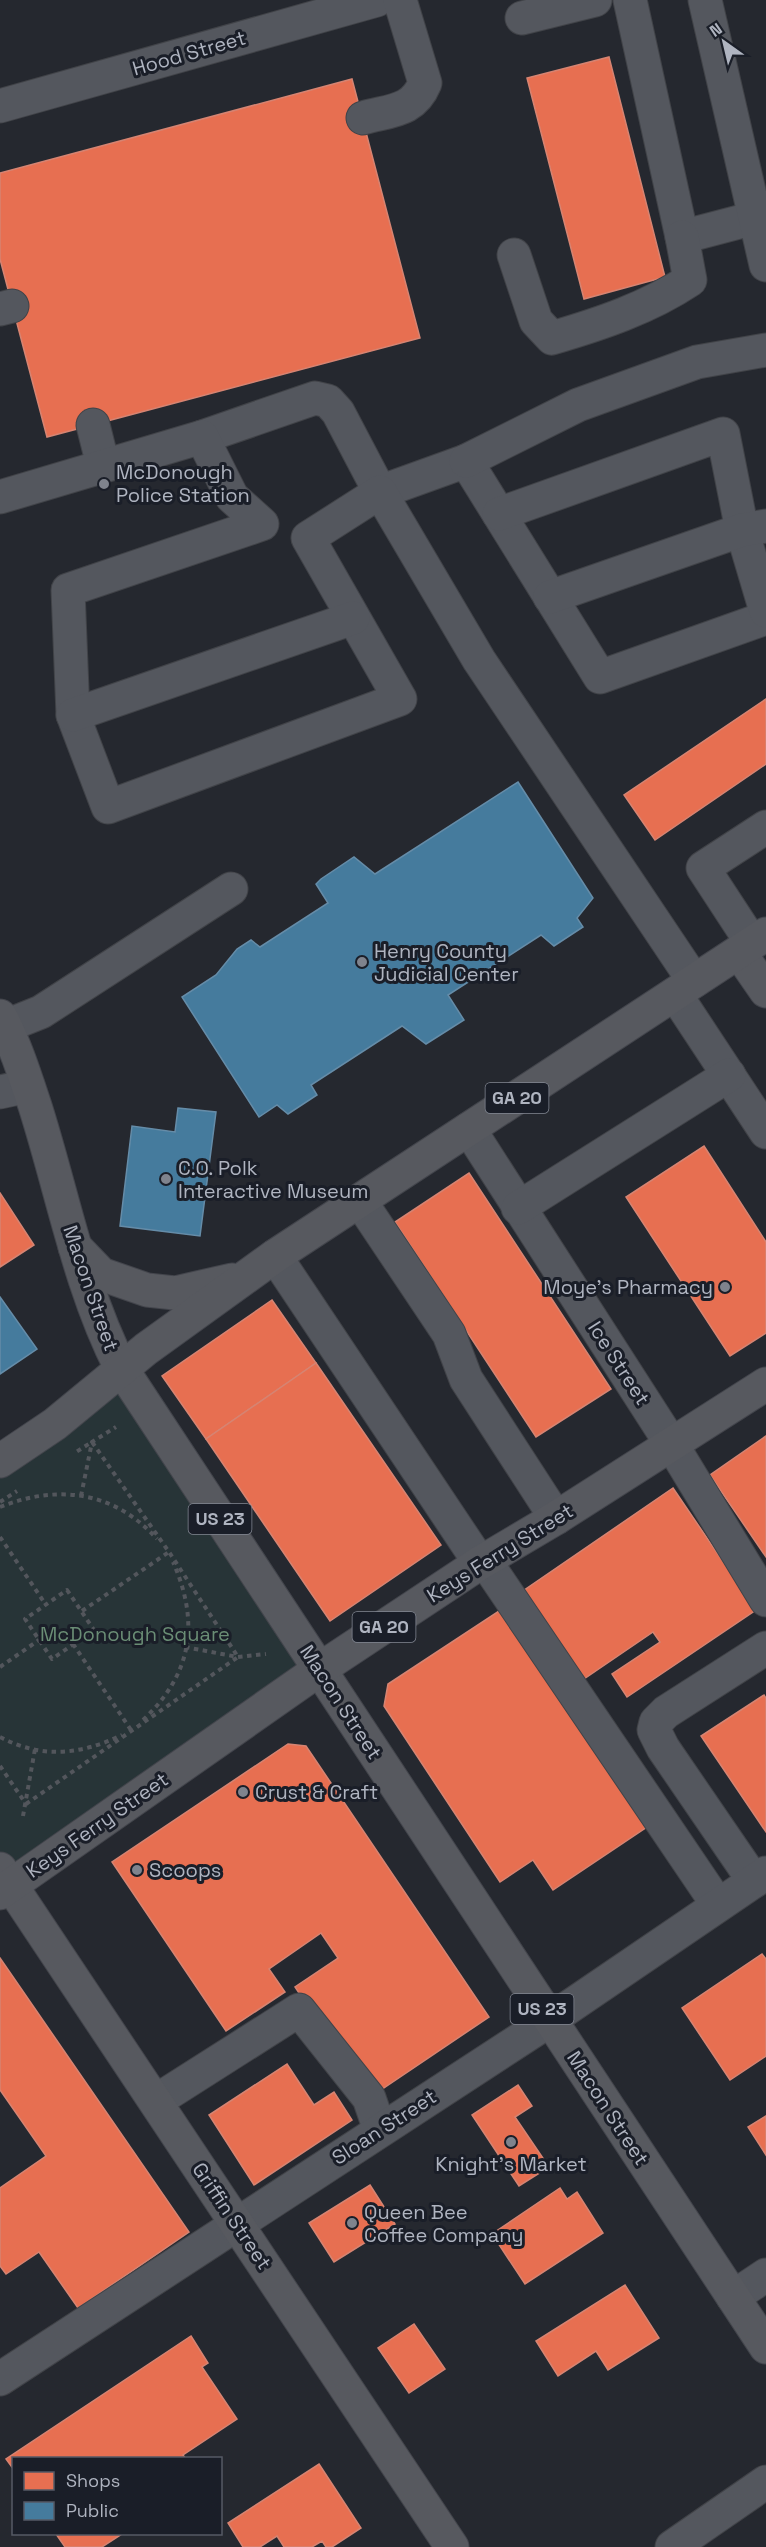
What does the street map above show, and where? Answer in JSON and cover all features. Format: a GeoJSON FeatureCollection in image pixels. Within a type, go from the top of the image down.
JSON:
{"type":"FeatureCollection","features":[{"type":"Feature","properties":{"kind":"main road","name":"GA 20"},"geometry":{"type":"LineString","coordinates":[[0,1461],[55,1424],[121,1368],[275,1256],[752,943]]}},
{"type":"Feature","properties":{"kind":"main road"},"geometry":{"type":"LineString","coordinates":[[752,943],[766,991]]}},
{"type":"Feature","properties":{"kind":"main road","name":"Macon Street"},"geometry":{"type":"LineString","coordinates":[[3,1021],[14,1089],[74,1245],[106,1340],[121,1368],[766,2347]]}},
{"type":"Feature","properties":{"kind":"main road"},"geometry":{"type":"LineString","coordinates":[[74,1245],[101,1274],[147,1290],[175,1293],[248,1276]]}},
{"type":"Feature","properties":{"kind":"main road","name":"Keys Ferry Street"},"geometry":{"type":"LineString","coordinates":[[4,1882],[483,1562],[766,1384]]}},
{"type":"Feature","properties":{"kind":"main road","name":"Griffin Street"},"geometry":{"type":"LineString","coordinates":[[4,1882],[156,2101],[452,2547]]}},
{"type":"Feature","properties":{"kind":"street","name":"Hood Street"},"geometry":{"type":"LineString","coordinates":[[0,106],[377,0]]}},
{"type":"Feature","properties":{"kind":"street"},"geometry":{"type":"LineString","coordinates":[[363,118],[410,105],[420,96],[425,83],[400,0]]}},
{"type":"Feature","properties":{"kind":"street"},"geometry":{"type":"LineString","coordinates":[[522,18],[595,0]]}},
{"type":"Feature","properties":{"kind":"street"},"geometry":{"type":"LineString","coordinates":[[514,255],[536,321],[552,338],[604,323],[690,280],[630,0]]}},
{"type":"Feature","properties":{"kind":"street"},"geometry":{"type":"LineString","coordinates":[[705,0],[761,217],[766,265]]}},
{"type":"Feature","properties":{"kind":"street"},"geometry":{"type":"LineString","coordinates":[[682,237],[761,217]]}},
{"type":"Feature","properties":{"kind":"street"},"geometry":{"type":"LineString","coordinates":[[202,436],[232,497],[261,524],[284,535],[308,538],[380,492],[466,461],[578,405],[697,362],[766,350]]}},
{"type":"Feature","properties":{"kind":"street"},"geometry":{"type":"LineString","coordinates":[[0,497],[202,436],[315,398],[328,401],[338,412],[380,492],[479,660],[684,988],[729,1075],[766,1132]]}},
{"type":"Feature","properties":{"kind":"street"},"geometry":{"type":"LineString","coordinates":[[93,424],[103,465]]}},
{"type":"Feature","properties":{"kind":"street"},"geometry":{"type":"LineString","coordinates":[[499,514],[723,434],[754,528],[766,611]]}},
{"type":"Feature","properties":{"kind":"street"},"geometry":{"type":"LineString","coordinates":[[466,461],[600,677],[766,618]]}},
{"type":"Feature","properties":{"kind":"street"},"geometry":{"type":"LineString","coordinates":[[261,524],[68,590],[74,715],[108,807],[400,699],[308,538]]}},
{"type":"Feature","properties":{"kind":"street"},"geometry":{"type":"LineString","coordinates":[[550,597],[754,528]]}},
{"type":"Feature","properties":{"kind":"street"},"geometry":{"type":"LineString","coordinates":[[74,715],[353,618]]}},
{"type":"Feature","properties":{"kind":"street"},"geometry":{"type":"LineString","coordinates":[[752,943],[703,868],[766,827]]}},
{"type":"Feature","properties":{"kind":"street"},"geometry":{"type":"LineString","coordinates":[[3,1021],[41,1012],[231,889]]}},
{"type":"Feature","properties":{"kind":"street"},"geometry":{"type":"LineString","coordinates":[[518,1208],[729,1075]]}},
{"type":"Feature","properties":{"kind":"street","name":"Ice Street"},"geometry":{"type":"LineString","coordinates":[[469,1129],[672,1445],[766,1600]]}},
{"type":"Feature","properties":{"kind":"street"},"geometry":{"type":"LineString","coordinates":[[360,1201],[449,1334],[466,1379],[556,1518]]}},
{"type":"Feature","properties":{"kind":"street"},"geometry":{"type":"LineString","coordinates":[[275,1256],[718,1905]]}},
{"type":"Feature","properties":{"kind":"street"},"geometry":{"type":"LineString","coordinates":[[760,1877],[663,1748],[654,1730],[656,1722],[666,1712],[766,1648]]}},
{"type":"Feature","properties":{"kind":"street","name":"Sloan Street"},"geometry":{"type":"LineString","coordinates":[[0,2379],[550,2020],[760,1877]]}},
{"type":"Feature","properties":{"kind":"street"},"geometry":{"type":"LineString","coordinates":[[156,2101],[299,2010],[369,2098],[380,2130]]}},
{"type":"Feature","properties":{"kind":"street"},"geometry":{"type":"LineString","coordinates":[[733,2298],[766,2275]]}},
{"type":"Feature","properties":{"kind":"street"},"geometry":{"type":"LineString","coordinates":[[672,2547],[766,2482]]}},
{"type":"Feature","properties":{"kind":"path"},"geometry":{"type":"LineString","coordinates":[[74,1454],[116,1427]]}},
{"type":"Feature","properties":{"kind":"path"},"geometry":{"type":"LineString","coordinates":[[81,1496],[92,1442]]}},
{"type":"Feature","properties":{"kind":"path"},"geometry":{"type":"LineString","coordinates":[[92,1442],[169,1552],[238,1657]]}},
{"type":"Feature","properties":{"kind":"path"},"geometry":{"type":"LineString","coordinates":[[0,1504],[18,1490]]}},
{"type":"Feature","properties":{"kind":"path"},"geometry":{"type":"LineString","coordinates":[[0,1504],[24,1497],[65,1492],[105,1500],[141,1521],[169,1552],[185,1589],[189,1629],[181,1668],[161,1703],[131,1731],[95,1748],[56,1753],[16,1746],[0,1737]]}},
{"type":"Feature","properties":{"kind":"path"},"geometry":{"type":"LineString","coordinates":[[0,1537],[46,1605]]}},
{"type":"Feature","properties":{"kind":"path"},"geometry":{"type":"LineString","coordinates":[[82,1611],[169,1552]]}},
{"type":"Feature","properties":{"kind":"path"},"geometry":{"type":"LineString","coordinates":[[67,1590],[82,1611],[94,1630],[52,1659],[25,1619],[67,1590]]}},
{"type":"Feature","properties":{"kind":"path"},"geometry":{"type":"LineString","coordinates":[[0,1667],[39,1640]]}},
{"type":"Feature","properties":{"kind":"path"},"geometry":{"type":"LineString","coordinates":[[73,1644],[131,1731]]}},
{"type":"Feature","properties":{"kind":"path"},"geometry":{"type":"LineString","coordinates":[[185,1647],[238,1657],[266,1654]]}},
{"type":"Feature","properties":{"kind":"path"},"geometry":{"type":"LineString","coordinates":[[26,1804],[238,1657]]}},
{"type":"Feature","properties":{"kind":"path"},"geometry":{"type":"LineString","coordinates":[[23,1816],[35,1749]]}},
{"type":"Feature","properties":{"kind":"path"},"geometry":{"type":"LineString","coordinates":[[0,1766],[26,1804]]}},
{"type":"Feature","properties":{"kind":"green space","name":"McDonough Square"},"geometry":{"type":"Polygon","coordinates":[[[121,1368],[320,1669],[11,1885],[0,1869],[0,1443],[121,1368]]]}},
{"type":"Feature","properties":{"kind":"building: Shops"},"geometry":{"type":"Polygon","coordinates":[[[609,57],[665,277],[584,299],[527,78],[609,57]]]}},
{"type":"Feature","properties":{"kind":"building: Shops"},"geometry":{"type":"Polygon","coordinates":[[[352,79],[420,338],[47,437],[0,259],[0,173],[352,79]]]}},
{"type":"Feature","properties":{"kind":"building: Shops"},"geometry":{"type":"Polygon","coordinates":[[[766,699],[766,764],[655,840],[624,795],[766,699]]]}},
{"type":"Feature","properties":{"kind":"building: Shops","name":"Moye's Pharmacy"},"geometry":{"type":"Polygon","coordinates":[[[704,1146],[766,1242],[766,1333],[730,1356],[626,1197],[704,1146]]]}},
{"type":"Feature","properties":{"kind":"building: Shops"},"geometry":{"type":"Polygon","coordinates":[[[469,1173],[611,1389],[536,1437],[395,1222],[469,1173]]]}},
{"type":"Feature","properties":{"kind":"building: Shops"},"geometry":{"type":"Polygon","coordinates":[[[0,1193],[34,1245],[0,1267],[0,1193]]]}},
{"type":"Feature","properties":{"kind":"building: Shops"},"geometry":{"type":"Polygon","coordinates":[[[272,1300],[316,1363],[206,1439],[162,1376],[272,1300]]]}},
{"type":"Feature","properties":{"kind":"building: Shops"},"geometry":{"type":"Polygon","coordinates":[[[316,1363],[441,1545],[330,1621],[206,1439],[316,1363]]]}},
{"type":"Feature","properties":{"kind":"building: Shops"},"geometry":{"type":"Polygon","coordinates":[[[766,1436],[766,1557],[710,1475],[766,1436]]]}},
{"type":"Feature","properties":{"kind":"building: Shops"},"geometry":{"type":"Polygon","coordinates":[[[673,1488],[756,1610],[627,1697],[612,1674],[660,1642],[653,1632],[581,1681],[520,1593],[673,1488]]]}},
{"type":"Feature","properties":{"kind":"building: Shops"},"geometry":{"type":"Polygon","coordinates":[[[502,1609],[647,1827],[553,1890],[533,1860],[500,1882],[384,1706],[388,1684],[502,1609]]]}},
{"type":"Feature","properties":{"kind":"building: Shops"},"geometry":{"type":"Polygon","coordinates":[[[764,1695],[766,1698],[766,1832],[701,1736],[764,1695]]]}},
{"type":"Feature","properties":{"kind":"building: Shops"},"geometry":{"type":"Polygon","coordinates":[[[288,1744],[306,1746],[489,2017],[369,2098],[295,1987],[338,1958],[321,1933],[269,1969],[285,1992],[226,2031],[112,1862],[288,1744]]]}},
{"type":"Feature","properties":{"kind":"building: Shops"},"geometry":{"type":"Polygon","coordinates":[[[762,1954],[766,1959],[766,2056],[730,2080],[682,2008],[762,1954]]]}},
{"type":"Feature","properties":{"kind":"building: Shops"},"geometry":{"type":"Polygon","coordinates":[[[0,1958],[189,2232],[78,2308],[39,2252],[6,2274],[0,2266],[0,2188],[46,2156],[0,2090],[0,1958]]]}},
{"type":"Feature","properties":{"kind":"building: Shops"},"geometry":{"type":"Polygon","coordinates":[[[287,2064],[314,2105],[334,2092],[352,2120],[254,2185],[209,2115],[287,2064]]]}},
{"type":"Feature","properties":{"kind":"building: Shops","name":"Knight's Market"},"geometry":{"type":"Polygon","coordinates":[[[518,2085],[532,2106],[515,2117],[549,2167],[519,2186],[472,2115],[518,2085]]]}},
{"type":"Feature","properties":{"kind":"building: Shops"},"geometry":{"type":"Polygon","coordinates":[[[766,2116],[766,2155],[748,2127],[766,2116]]]}},
{"type":"Feature","properties":{"kind":"building: Shops","name":"Queen Bee Coffee Company"},"geometry":{"type":"Polygon","coordinates":[[[370,2185],[395,2224],[334,2262],[309,2223],[370,2185]]]}},
{"type":"Feature","properties":{"kind":"building: Shops"},"geometry":{"type":"Polygon","coordinates":[[[560,2188],[567,2199],[577,2192],[603,2233],[525,2284],[492,2234],[560,2188]]]}},
{"type":"Feature","properties":{"kind":"building: Shops"},"geometry":{"type":"Polygon","coordinates":[[[625,2285],[659,2338],[608,2370],[596,2351],[558,2376],[536,2341],[625,2285]]]}},
{"type":"Feature","properties":{"kind":"building: Shops"},"geometry":{"type":"Polygon","coordinates":[[[414,2324],[445,2369],[409,2393],[378,2348],[414,2324]]]}},
{"type":"Feature","properties":{"kind":"building: Shops"},"geometry":{"type":"Polygon","coordinates":[[[191,2336],[208,2363],[202,2367],[237,2419],[183,2455],[184,2457],[12,2457],[12,2467],[6,2459],[191,2336]]]}},
{"type":"Feature","properties":{"kind":"building: Shops"},"geometry":{"type":"Polygon","coordinates":[[[319,2464],[361,2528],[332,2547],[326,2547],[322,2541],[312,2547],[284,2547],[277,2536],[260,2547],[243,2547],[228,2523],[319,2464]]]}},
{"type":"Feature","properties":{"kind":"building: Shops"},"geometry":{"type":"Polygon","coordinates":[[[57,2535],[120,2535],[102,2547],[65,2547],[57,2535]]]}},
{"type":"Feature","properties":{"kind":"building: Public","name":"Henry County Judicial Center"},"geometry":{"type":"Polygon","coordinates":[[[518,782],[593,898],[577,918],[583,927],[554,946],[541,935],[448,995],[464,1020],[426,1044],[402,1026],[311,1085],[317,1095],[288,1114],[277,1105],[259,1117],[182,997],[216,975],[237,949],[251,940],[260,947],[328,903],[316,884],[354,857],[375,874],[518,782]]]}},
{"type":"Feature","properties":{"kind":"building: Public","name":"C.O. Polk Interactive Museum"},"geometry":{"type":"Polygon","coordinates":[[[178,1108],[216,1112],[200,1236],[120,1226],[132,1126],[175,1132],[178,1108]]]}},
{"type":"Feature","properties":{"kind":"building: Public"},"geometry":{"type":"Polygon","coordinates":[[[0,1297],[37,1349],[0,1374],[0,1297]]]}},
{"type":"Feature","properties":{"kind":"place","name":"McDonough Police Station"},"geometry":{"type":"Point","coordinates":[104,484]}},
{"type":"Feature","properties":{"kind":"place","name":"Henry County Judicial Center"},"geometry":{"type":"Point","coordinates":[362,962]}},
{"type":"Feature","properties":{"kind":"place","name":"C.O. Polk Interactive Museum"},"geometry":{"type":"Point","coordinates":[166,1179]}},
{"type":"Feature","properties":{"kind":"place","name":"Moye's Pharmacy"},"geometry":{"type":"Point","coordinates":[725,1287]}},
{"type":"Feature","properties":{"kind":"place","name":"Crust & Craft"},"geometry":{"type":"Point","coordinates":[243,1792]}},
{"type":"Feature","properties":{"kind":"place","name":"Scoops"},"geometry":{"type":"Point","coordinates":[137,1870]}},
{"type":"Feature","properties":{"kind":"place","name":"Knight's Market"},"geometry":{"type":"Point","coordinates":[511,2142]}},
{"type":"Feature","properties":{"kind":"place","name":"Queen Bee Coffee Company"},"geometry":{"type":"Point","coordinates":[352,2223]}}]}
